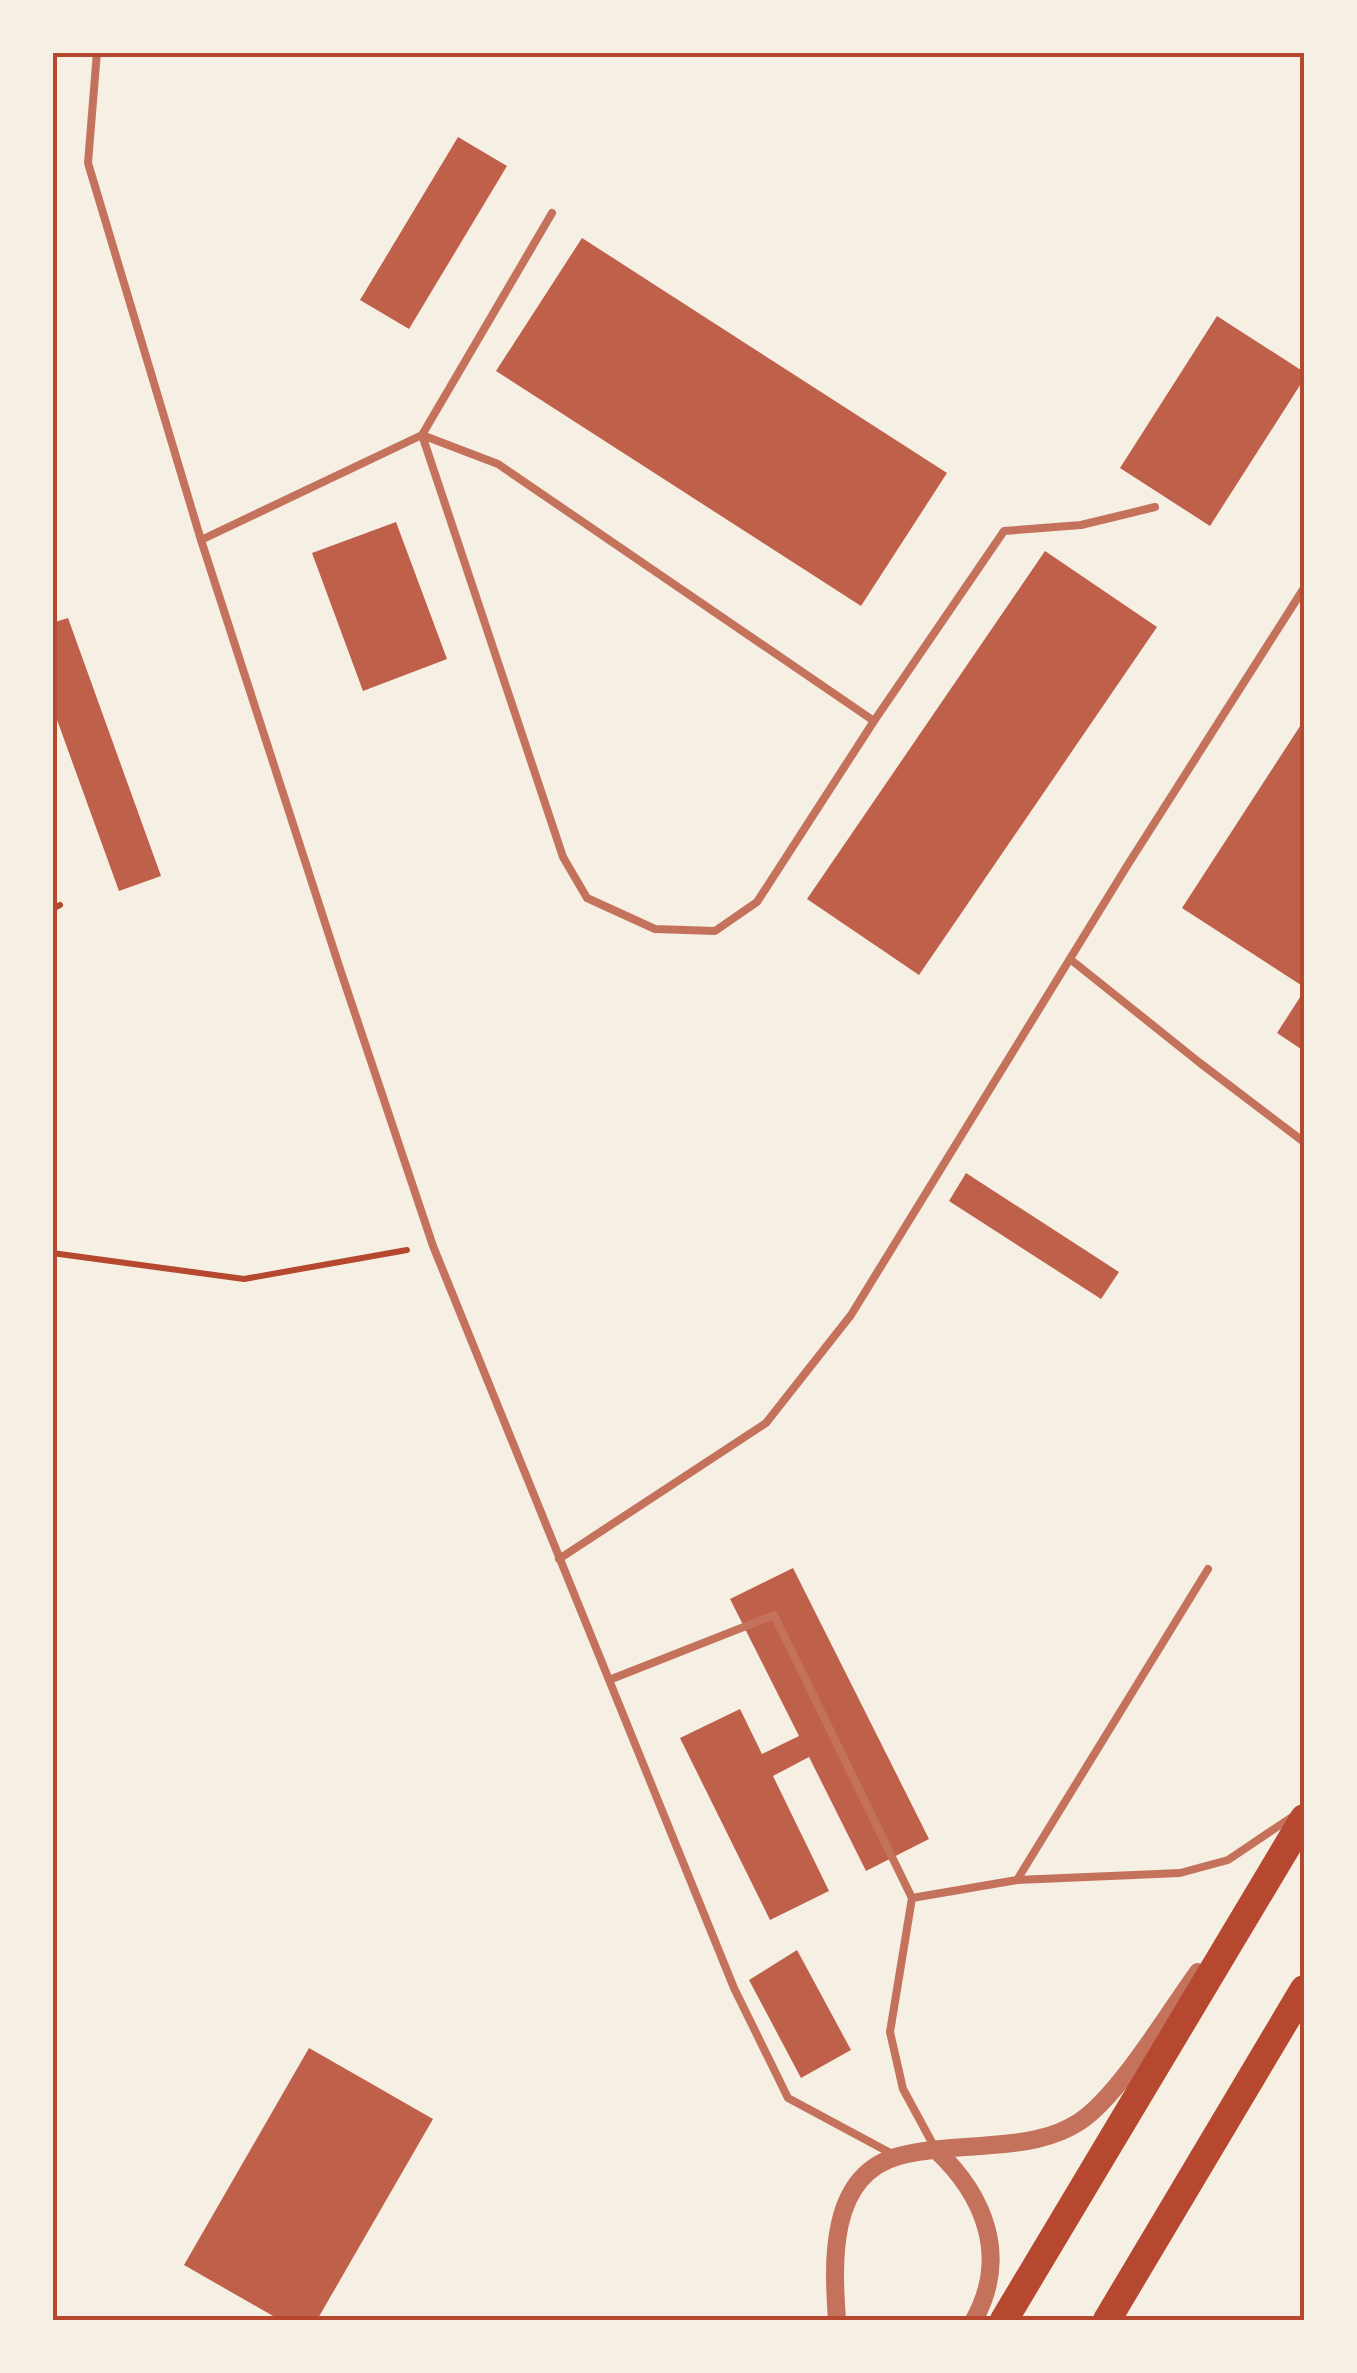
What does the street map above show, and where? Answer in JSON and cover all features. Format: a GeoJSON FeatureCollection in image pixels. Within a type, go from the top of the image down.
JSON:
{"type":"FeatureCollection","features":[{"type":"Feature","properties":{"kind":"highway"},"geometry":{"type":"LineString","coordinates":[[1004,2320],[1304,1818]]}},
{"type":"Feature","properties":{"kind":"highway"},"geometry":{"type":"LineString","coordinates":[[1107,2320],[1304,1988]]}},
{"type":"Feature","properties":{"kind":"street"},"geometry":{"type":"LineString","coordinates":[[838,2320],[834,2270],[837,2229],[848,2198],[870,2172],[896,2156],[1033,2142],[1079,2122],[1108,2096],[1271,1871]]}},
{"type":"Feature","properties":{"kind":"street"},"geometry":{"type":"LineString","coordinates":[[936,2150],[974,2194],[989,2228],[990,2269],[982,2307],[974,2320]]}},
{"type":"Feature","properties":{"kind":"lane"},"geometry":{"type":"LineString","coordinates":[[98,52],[88,163],[202,540],[433,1246],[734,1988],[788,2098],[896,2156]]}},
{"type":"Feature","properties":{"kind":"lane"},"geometry":{"type":"LineString","coordinates":[[202,540],[422,435],[552,213]]}},
{"type":"Feature","properties":{"kind":"lane"},"geometry":{"type":"LineString","coordinates":[[422,435],[563,857],[587,898],[655,929],[715,931],[757,902],[1004,531],[1081,525],[1155,506]]}},
{"type":"Feature","properties":{"kind":"lane"},"geometry":{"type":"LineString","coordinates":[[422,435],[498,464],[874,721]]}},
{"type":"Feature","properties":{"kind":"lane"},"geometry":{"type":"LineString","coordinates":[[559,1559],[766,1423],[852,1315],[1304,588]]}},
{"type":"Feature","properties":{"kind":"lane"},"geometry":{"type":"LineString","coordinates":[[1070,959],[1304,1142]]}},
{"type":"Feature","properties":{"kind":"lane"},"geometry":{"type":"LineString","coordinates":[[1016,1880],[1208,1570]]}},
{"type":"Feature","properties":{"kind":"lane"},"geometry":{"type":"LineString","coordinates":[[608,1680],[774,1614],[912,1898],[890,2032],[903,2090],[936,2150]]}},
{"type":"Feature","properties":{"kind":"lane"},"geometry":{"type":"LineString","coordinates":[[912,1898],[1016,1880],[1180,1872],[1228,1860],[1304,1809]]}},
{"type":"Feature","properties":{"kind":"path"},"geometry":{"type":"LineString","coordinates":[[52,1254],[244,1279],[433,1246]]}},
{"type":"Feature","properties":{"kind":"building"},"geometry":{"type":"Polygon","coordinates":[[[458,137],[507,166],[409,329],[360,300],[458,137]]]}},
{"type":"Feature","properties":{"kind":"building"},"geometry":{"type":"Polygon","coordinates":[[[582,238],[947,473],[861,606],[496,371],[582,238]]]}},
{"type":"Feature","properties":{"kind":"building"},"geometry":{"type":"Polygon","coordinates":[[[1217,316],[1304,372],[1304,379],[1210,526],[1120,468],[1217,316]]]}},
{"type":"Feature","properties":{"kind":"building"},"geometry":{"type":"Polygon","coordinates":[[[396,522],[447,659],[363,691],[312,553],[396,522]]]}},
{"type":"Feature","properties":{"kind":"building"},"geometry":{"type":"Polygon","coordinates":[[[1045,551],[1157,627],[919,975],[807,899],[1045,551]]]}},
{"type":"Feature","properties":{"kind":"building"},"geometry":{"type":"Polygon","coordinates":[[[68,618],[161,876],[119,891],[52,706],[52,623],[68,618]]]}},
{"type":"Feature","properties":{"kind":"building"},"geometry":{"type":"Polygon","coordinates":[[[1304,720],[1304,987],[1182,908],[1304,720]]]}},
{"type":"Feature","properties":{"kind":"building"},"geometry":{"type":"Polygon","coordinates":[[[1304,991],[1304,1051],[1277,1033],[1304,991]]]}},
{"type":"Feature","properties":{"kind":"building"},"geometry":{"type":"Polygon","coordinates":[[[966,1173],[1119,1272],[1101,1299],[949,1201],[966,1173]]]}},
{"type":"Feature","properties":{"kind":"building"},"geometry":{"type":"Polygon","coordinates":[[[793,1568],[929,1839],[866,1871],[809,1757],[773,1776],[829,1891],[770,1920],[680,1738],[740,1709],[762,1754],[799,1736],[730,1599],[793,1568]]]}},
{"type":"Feature","properties":{"kind":"building"},"geometry":{"type":"Polygon","coordinates":[[[797,1950],[851,2050],[801,2078],[749,1980],[797,1950]]]}},
{"type":"Feature","properties":{"kind":"building"},"geometry":{"type":"Polygon","coordinates":[[[309,2048],[433,2119],[317,2320],[280,2320],[184,2265],[309,2048]]]}}]}
